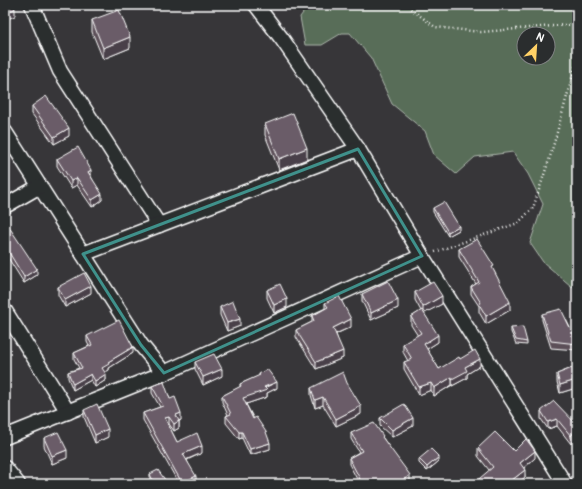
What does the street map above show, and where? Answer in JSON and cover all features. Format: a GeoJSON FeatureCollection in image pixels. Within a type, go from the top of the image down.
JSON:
{"type":"FeatureCollection","features":[{"type":"Feature","properties":{"kind":"street"},"geometry":{"type":"LineString","coordinates":[[32,5],[60,71],[159,225]]}},
{"type":"Feature","properties":{"kind":"street"},"geometry":{"type":"LineString","coordinates":[[256,5],[282,38],[358,149],[422,256],[565,484]]}},
{"type":"Feature","properties":{"kind":"street"},"geometry":{"type":"LineString","coordinates":[[5,132],[142,345],[164,374]]}},
{"type":"Feature","properties":{"kind":"street"},"geometry":{"type":"LineString","coordinates":[[83,254],[358,149]]}},
{"type":"Feature","properties":{"kind":"street"},"geometry":{"type":"LineString","coordinates":[[5,206],[40,186]]}},
{"type":"Feature","properties":{"kind":"street"},"geometry":{"type":"LineString","coordinates":[[5,437],[164,374],[422,256]]}},
{"type":"Feature","properties":{"kind":"street"},"geometry":{"type":"LineString","coordinates":[[5,311],[68,412]]}},
{"type":"Feature","properties":{"kind":"street"},"geometry":{"type":"LineString","coordinates":[[5,468],[18,484]]}},
{"type":"Feature","properties":{"kind":"path"},"geometry":{"type":"LineString","coordinates":[[409,5],[411,9],[435,27],[481,32],[577,24]]}},
{"type":"Feature","properties":{"kind":"path"},"geometry":{"type":"LineString","coordinates":[[422,256],[518,223],[534,208],[551,154],[577,60]]}},
{"type":"Feature","properties":{"kind":"highlighted area"},"geometry":{"type":"Polygon","coordinates":[[[358,149],[422,256],[164,373],[141,345],[83,254],[358,149]]]}},
{"type":"Feature","properties":{"kind":"green space"},"geometry":{"type":"Polygon","coordinates":[[[309,5],[577,5],[577,287],[571,286],[543,262],[530,243],[543,204],[528,174],[513,152],[475,157],[456,174],[434,155],[425,131],[392,104],[371,58],[350,33],[342,33],[322,45],[305,45],[300,17],[309,5]]]}},
{"type":"Feature","properties":{"kind":"building"},"geometry":{"type":"Polygon","coordinates":[[[5,5],[14,5],[15,9],[5,12],[5,5]]]}},
{"type":"Feature","properties":{"kind":"building"},"geometry":{"type":"Polygon","coordinates":[[[119,10],[130,37],[103,48],[92,20],[119,10]]]}},
{"type":"Feature","properties":{"kind":"building"},"geometry":{"type":"Polygon","coordinates":[[[46,96],[69,128],[54,137],[32,106],[46,96]]]}},
{"type":"Feature","properties":{"kind":"building"},"geometry":{"type":"Polygon","coordinates":[[[293,113],[307,148],[279,159],[265,124],[293,113]]]}},
{"type":"Feature","properties":{"kind":"building"},"geometry":{"type":"Polygon","coordinates":[[[78,147],[91,170],[88,172],[102,194],[92,200],[77,178],[71,181],[57,159],[78,147]]]}},
{"type":"Feature","properties":{"kind":"building"},"geometry":{"type":"Polygon","coordinates":[[[444,202],[459,226],[448,232],[433,208],[444,202]]]}},
{"type":"Feature","properties":{"kind":"building"},"geometry":{"type":"Polygon","coordinates":[[[5,221],[37,269],[24,277],[5,246],[5,221]]]}},
{"type":"Feature","properties":{"kind":"building"},"geometry":{"type":"Polygon","coordinates":[[[477,239],[494,266],[492,267],[510,302],[486,316],[479,304],[481,303],[471,287],[479,282],[459,249],[477,239]]]}},
{"type":"Feature","properties":{"kind":"building"},"geometry":{"type":"Polygon","coordinates":[[[84,273],[91,286],[65,300],[58,287],[84,273]]]}},
{"type":"Feature","properties":{"kind":"building"},"geometry":{"type":"Polygon","coordinates":[[[388,281],[398,300],[371,313],[362,294],[388,281]]]}},
{"type":"Feature","properties":{"kind":"building"},"geometry":{"type":"Polygon","coordinates":[[[433,282],[442,296],[423,307],[415,292],[433,282]]]}},
{"type":"Feature","properties":{"kind":"building"},"geometry":{"type":"Polygon","coordinates":[[[280,284],[287,299],[274,305],[267,290],[280,284]]]}},
{"type":"Feature","properties":{"kind":"building"},"geometry":{"type":"Polygon","coordinates":[[[339,296],[351,319],[333,328],[343,351],[316,362],[296,330],[314,321],[312,316],[328,307],[325,303],[339,296]]]}},
{"type":"Feature","properties":{"kind":"building"},"geometry":{"type":"Polygon","coordinates":[[[233,301],[240,319],[227,323],[220,307],[233,301]]]}},
{"type":"Feature","properties":{"kind":"building"},"geometry":{"type":"Polygon","coordinates":[[[561,309],[577,344],[551,341],[542,314],[561,309]]]}},
{"type":"Feature","properties":{"kind":"building"},"geometry":{"type":"Polygon","coordinates":[[[422,310],[438,335],[424,344],[439,369],[459,357],[460,359],[475,350],[480,359],[465,367],[467,371],[452,379],[452,377],[434,388],[431,383],[419,387],[404,362],[412,359],[403,344],[421,333],[411,317],[422,310]]]}},
{"type":"Feature","properties":{"kind":"building"},"geometry":{"type":"Polygon","coordinates":[[[119,320],[133,347],[108,362],[109,364],[102,368],[106,374],[95,381],[91,374],[73,384],[68,372],[82,368],[74,353],[92,345],[87,336],[119,320]]]}},
{"type":"Feature","properties":{"kind":"building"},"geometry":{"type":"Polygon","coordinates":[[[523,327],[527,342],[516,340],[511,328],[523,327]]]}},
{"type":"Feature","properties":{"kind":"building"},"geometry":{"type":"Polygon","coordinates":[[[214,354],[222,369],[203,377],[195,362],[214,354]]]}},
{"type":"Feature","properties":{"kind":"building"},"geometry":{"type":"Polygon","coordinates":[[[577,366],[577,384],[576,380],[560,385],[557,374],[577,366]]]}},
{"type":"Feature","properties":{"kind":"building"},"geometry":{"type":"Polygon","coordinates":[[[267,369],[277,382],[264,387],[267,390],[243,398],[253,419],[256,417],[266,432],[270,443],[250,449],[242,432],[239,432],[226,416],[231,414],[222,396],[241,386],[240,384],[260,375],[259,374],[267,369]]]}},
{"type":"Feature","properties":{"kind":"building"},"geometry":{"type":"Polygon","coordinates":[[[343,372],[347,383],[361,406],[336,419],[323,397],[315,400],[311,388],[343,372]]]}},
{"type":"Feature","properties":{"kind":"building"},"geometry":{"type":"Polygon","coordinates":[[[164,382],[170,399],[175,397],[181,413],[176,415],[179,421],[174,424],[169,417],[165,418],[177,442],[197,433],[202,446],[183,454],[196,476],[182,483],[143,413],[163,406],[152,386],[164,382]]]}},
{"type":"Feature","properties":{"kind":"building"},"geometry":{"type":"Polygon","coordinates":[[[554,401],[577,425],[577,428],[571,436],[557,419],[548,422],[541,411],[554,401]]]}},
{"type":"Feature","properties":{"kind":"building"},"geometry":{"type":"Polygon","coordinates":[[[97,404],[108,429],[95,435],[84,410],[97,404]]]}},
{"type":"Feature","properties":{"kind":"building"},"geometry":{"type":"Polygon","coordinates":[[[404,404],[413,418],[392,430],[380,418],[404,404]]]}},
{"type":"Feature","properties":{"kind":"building"},"geometry":{"type":"Polygon","coordinates":[[[374,423],[383,436],[382,437],[410,475],[398,484],[358,484],[357,481],[360,479],[349,458],[362,451],[351,433],[374,423]]]}},
{"type":"Feature","properties":{"kind":"building"},"geometry":{"type":"Polygon","coordinates":[[[58,432],[67,450],[52,456],[44,438],[58,432]]]}},
{"type":"Feature","properties":{"kind":"building"},"geometry":{"type":"Polygon","coordinates":[[[495,432],[514,451],[526,439],[535,451],[520,463],[525,470],[507,484],[473,484],[493,467],[478,448],[495,432]]]}},
{"type":"Feature","properties":{"kind":"building"},"geometry":{"type":"Polygon","coordinates":[[[431,449],[439,457],[427,467],[419,459],[431,449]]]}},
{"type":"Feature","properties":{"kind":"building"},"geometry":{"type":"Polygon","coordinates":[[[158,470],[168,484],[154,484],[150,474],[158,470]]]}}]}
